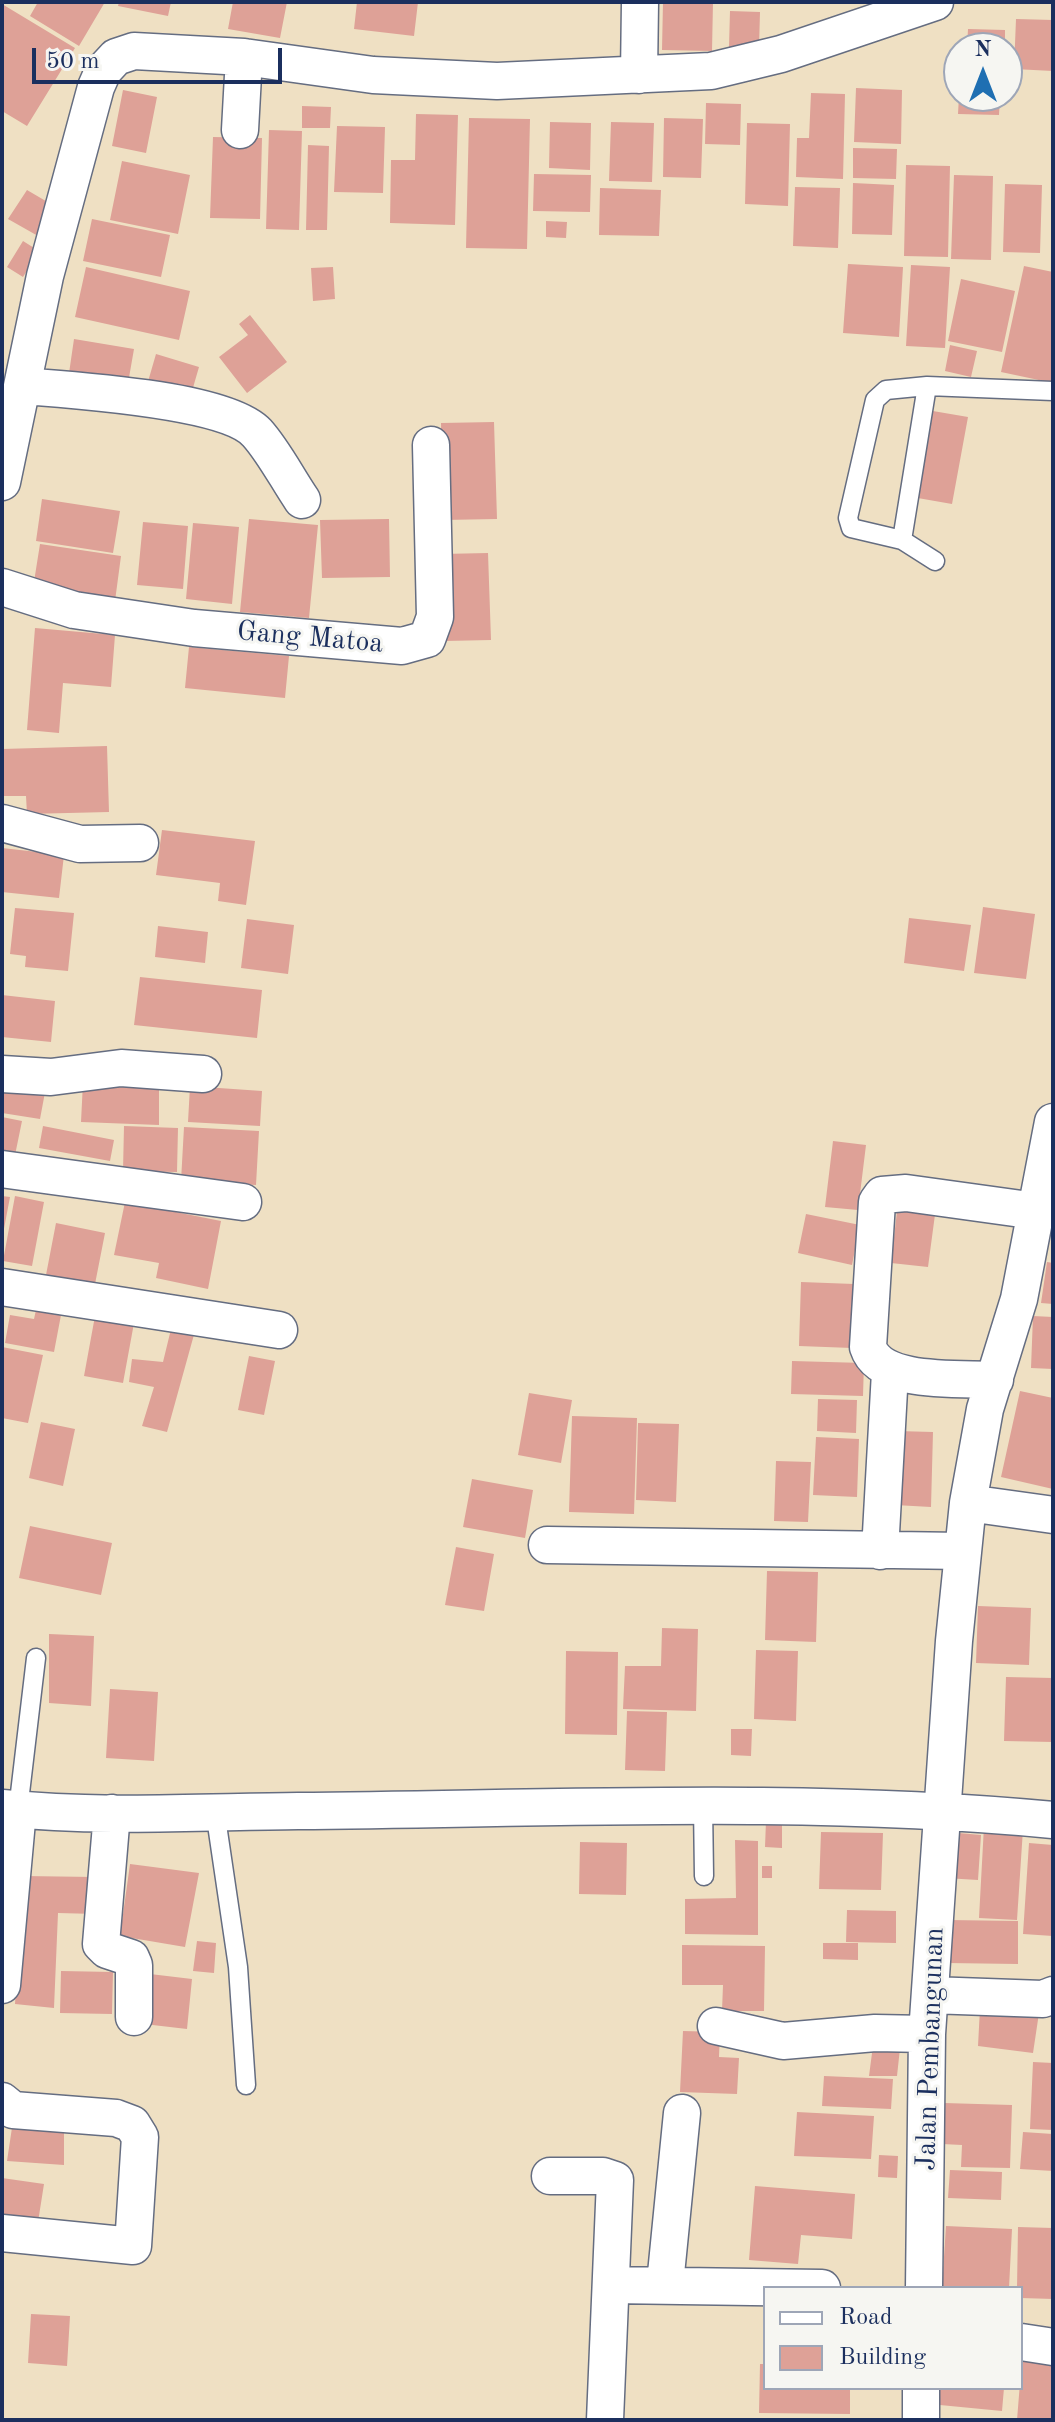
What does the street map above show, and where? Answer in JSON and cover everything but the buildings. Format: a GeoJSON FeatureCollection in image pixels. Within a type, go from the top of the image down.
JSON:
{"type":"FeatureCollection","features":[{"type":"Feature","properties":{"kind":"street"},"geometry":{"type":"LineString","coordinates":[[639,75],[640,2]]}},
{"type":"Feature","properties":{"kind":"street"},"geometry":{"type":"LineString","coordinates":[[2,482],[45,276],[103,71],[116,57],[134,51],[244,57],[373,75],[482,80],[639,75],[725,67],[781,54],[923,4]]}},
{"type":"Feature","properties":{"kind":"street"},"geometry":{"type":"LineString","coordinates":[[240,130],[244,57]]}},
{"type":"Feature","properties":{"kind":"street"},"geometry":{"type":"LineString","coordinates":[[2,419],[23,386]]}},
{"type":"Feature","properties":{"kind":"street"},"geometry":{"type":"LineString","coordinates":[[23,386],[108,393],[230,416],[256,431],[302,500]]}},
{"type":"Feature","properties":{"kind":"street","name":"Gang Matoa"},"geometry":{"type":"LineString","coordinates":[[2,587],[74,610],[194,628],[402,646],[427,639],[435,617],[431,445]]}},
{"type":"Feature","properties":{"kind":"street"},"geometry":{"type":"LineString","coordinates":[[2,823],[80,844],[140,843]]}},
{"type":"Feature","properties":{"kind":"street"},"geometry":{"type":"LineString","coordinates":[[2,1074],[51,1077],[121,1068],[203,1074]]}},
{"type":"Feature","properties":{"kind":"street","name":"Jalan Pembangunan"},"geometry":{"type":"LineString","coordinates":[[924,2286],[927,2034],[968,1503],[985,1409],[1019,1299],[1053,1122]]}},
{"type":"Feature","properties":{"kind":"street"},"geometry":{"type":"LineString","coordinates":[[2,1169],[243,1202]]}},
{"type":"Feature","properties":{"kind":"street"},"geometry":{"type":"LineString","coordinates":[[995,1380],[890,1372],[873,1361],[868,1347],[877,1202],[882,1195],[906,1193],[1036,1211]]}},
{"type":"Feature","properties":{"kind":"street"},"geometry":{"type":"LineString","coordinates":[[2,1287],[279,1330]]}},
{"type":"Feature","properties":{"kind":"street"},"geometry":{"type":"LineString","coordinates":[[880,1551],[890,1372]]}},
{"type":"Feature","properties":{"kind":"street"},"geometry":{"type":"LineString","coordinates":[[968,1503],[1053,1515]]}},
{"type":"Feature","properties":{"kind":"street"},"geometry":{"type":"LineString","coordinates":[[547,1545],[963,1551]]}},
{"type":"Feature","properties":{"kind":"street"},"geometry":{"type":"LineString","coordinates":[[2,1985],[10,1809],[112,1813],[703,1805],[944,1811],[1053,1820]]}},
{"type":"Feature","properties":{"kind":"street"},"geometry":{"type":"LineString","coordinates":[[112,1813],[101,1944],[107,1950],[131,1958],[134,1965],[134,2017]]}},
{"type":"Feature","properties":{"kind":"street"},"geometry":{"type":"LineString","coordinates":[[930,1995],[1043,1999],[1053,1995]]}},
{"type":"Feature","properties":{"kind":"street"},"geometry":{"type":"LineString","coordinates":[[716,2026],[783,2041],[875,2033],[927,2034]]}},
{"type":"Feature","properties":{"kind":"street"},"geometry":{"type":"LineString","coordinates":[[2,2101],[13,2110],[116,2118],[132,2124],[140,2137],[133,2246],[2,2233]]}},
{"type":"Feature","properties":{"kind":"street"},"geometry":{"type":"LineString","coordinates":[[665,2284],[682,2113]]}},
{"type":"Feature","properties":{"kind":"street"},"geometry":{"type":"LineString","coordinates":[[550,2176],[603,2176],[615,2180],[605,2420]]}},
{"type":"Feature","properties":{"kind":"street"},"geometry":{"type":"LineString","coordinates":[[611,2285],[763,2286]]}},
{"type":"Feature","properties":{"kind":"street"},"geometry":{"type":"LineString","coordinates":[[1023,2342],[1053,2347]]}},
{"type":"Feature","properties":{"kind":"street"},"geometry":{"type":"LineString","coordinates":[[921,2390],[921,2420]]}},
{"type":"Feature","properties":{"kind":"lane"},"geometry":{"type":"LineString","coordinates":[[935,561],[902,540],[851,528],[848,518],[875,400],[886,390],[927,386],[1053,391]]}},
{"type":"Feature","properties":{"kind":"lane"},"geometry":{"type":"LineString","coordinates":[[902,540],[927,386]]}},
{"type":"Feature","properties":{"kind":"lane"},"geometry":{"type":"LineString","coordinates":[[10,1809],[36,1658]]}},
{"type":"Feature","properties":{"kind":"lane"},"geometry":{"type":"LineString","coordinates":[[703,1805],[704,1876]]}},
{"type":"Feature","properties":{"kind":"lane"},"geometry":{"type":"LineString","coordinates":[[215,1811],[238,1967],[246,2085]]}}]}
